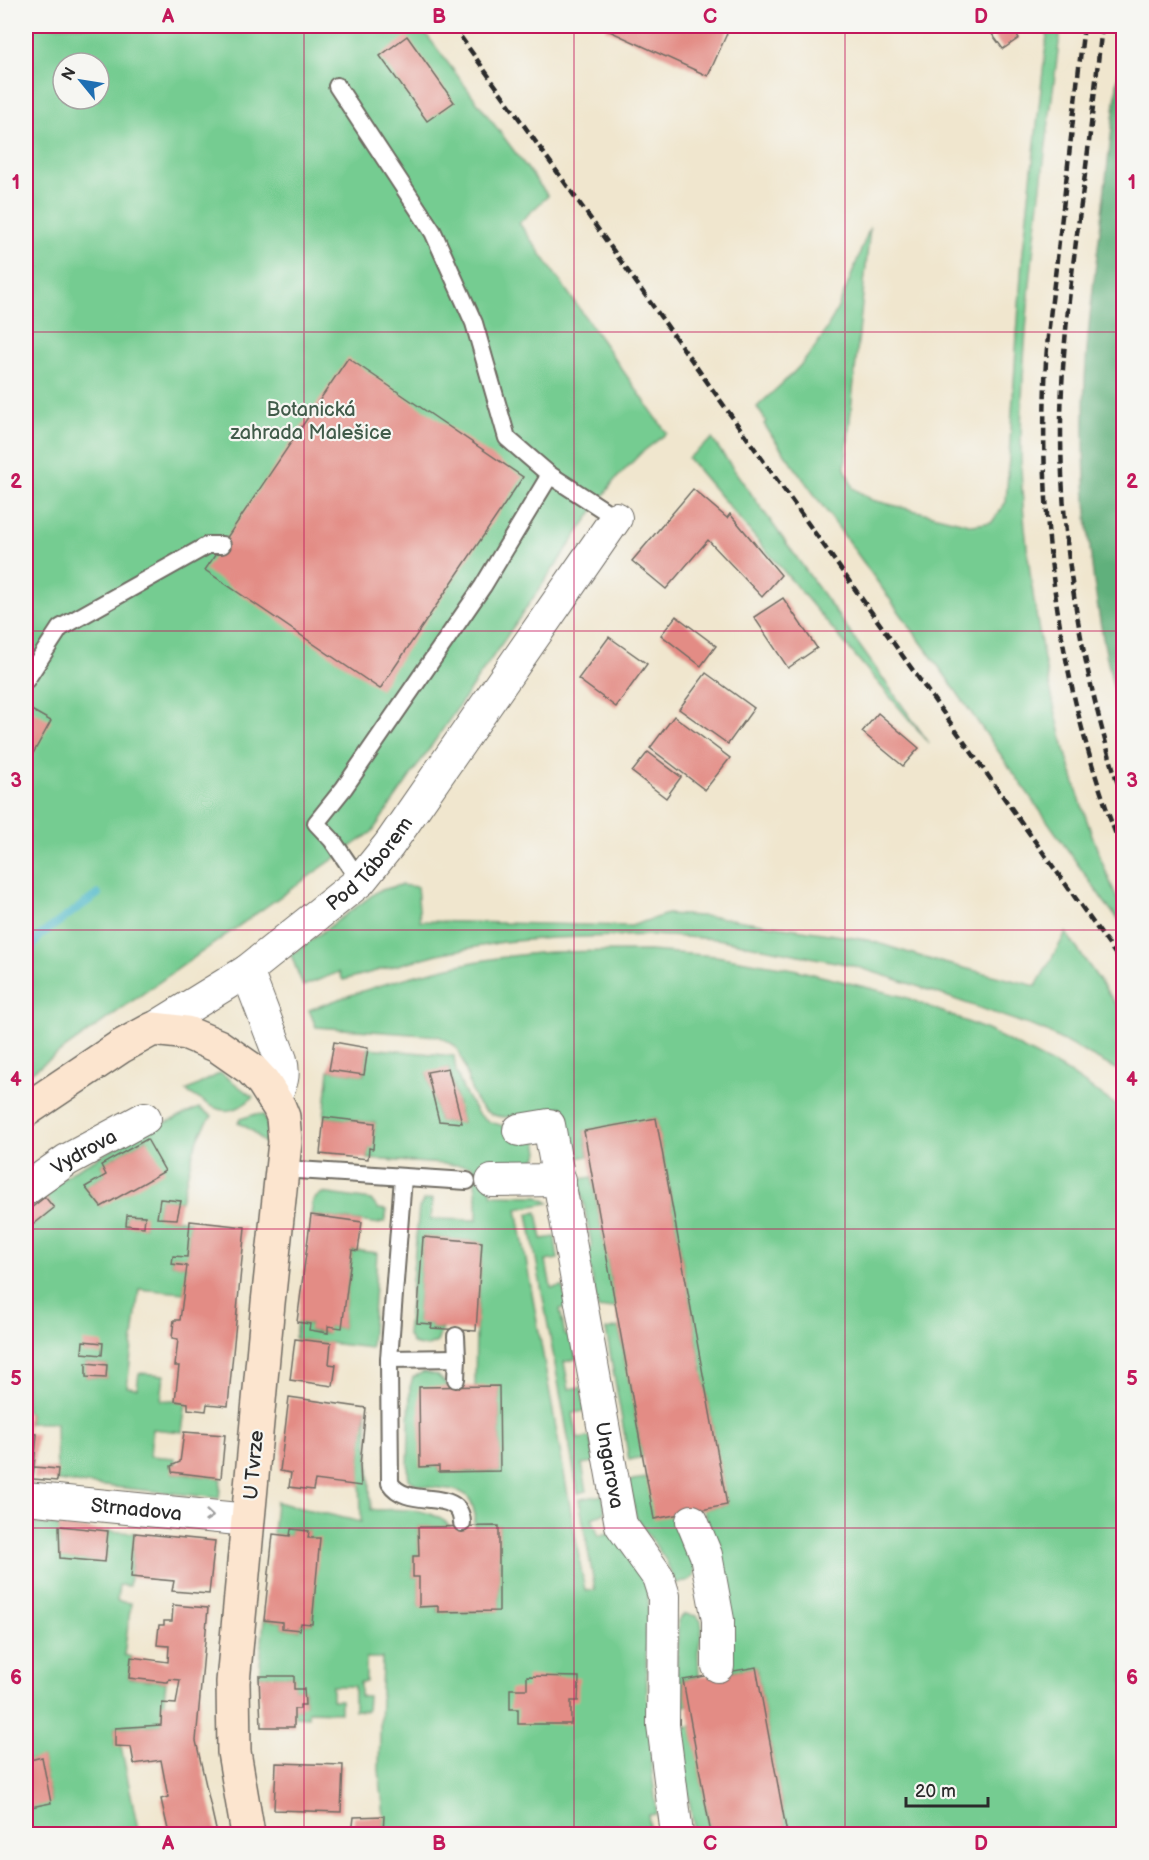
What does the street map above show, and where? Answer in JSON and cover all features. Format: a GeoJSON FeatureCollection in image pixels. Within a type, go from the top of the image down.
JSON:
{"type":"FeatureCollection","features":[{"type":"Feature","properties":{"kind":"main road","name":"U Tvrze"},"geometry":{"type":"LineString","coordinates":[[153,1029],[187,1033],[218,1046],[251,1070],[274,1097],[283,1117],[285,1143],[232,1702],[234,1752],[248,1834]]}},
{"type":"Feature","properties":{"kind":"main road","name":"Pod Táborem"},"geometry":{"type":"LineString","coordinates":[[26,1110],[120,1047],[153,1029]]}},
{"type":"Feature","properties":{"kind":"street","name":"Pod Táborem"},"geometry":{"type":"LineString","coordinates":[[153,1029],[248,971],[360,881],[389,845],[616,518]]}},
{"type":"Feature","properties":{"kind":"street"},"geometry":{"type":"LineString","coordinates":[[248,971],[284,1073],[281,1086],[274,1097]]}},
{"type":"Feature","properties":{"kind":"street","name":"Vydrova"},"geometry":{"type":"LineString","coordinates":[[26,1189],[67,1160],[145,1118]]}},
{"type":"Feature","properties":{"kind":"street","name":"Ungarova"},"geometry":{"type":"LineString","coordinates":[[519,1130],[549,1125],[621,1525],[658,1577],[664,1596],[663,1725],[677,1834]]}},
{"type":"Feature","properties":{"kind":"street"},"geometry":{"type":"LineString","coordinates":[[479,1181],[560,1180]]}},
{"type":"Feature","properties":{"kind":"street","name":"Strnadova"},"geometry":{"type":"LineString","coordinates":[[26,1498],[248,1520]]}},
{"type":"Feature","properties":{"kind":"street"},"geometry":{"type":"LineString","coordinates":[[692,1521],[706,1555],[713,1590],[718,1620],[718,1666]]}},
{"type":"Feature","properties":{"kind":"street"},"geometry":{"type":"LineString","coordinates":[[664,1596],[713,1590]]}},
{"type":"Feature","properties":{"kind":"lane"},"geometry":{"type":"LineString","coordinates":[[337,86],[433,232],[474,323],[507,438],[550,475],[616,518]]}},
{"type":"Feature","properties":{"kind":"lane"},"geometry":{"type":"LineString","coordinates":[[360,881],[332,840],[316,823],[344,788],[483,586],[550,475]]}},
{"type":"Feature","properties":{"kind":"lane"},"geometry":{"type":"LineString","coordinates":[[26,680],[60,628],[208,545],[222,544]]}},
{"type":"Feature","properties":{"kind":"lane"},"geometry":{"type":"LineString","coordinates":[[282,1169],[479,1181]]}},
{"type":"Feature","properties":{"kind":"lane"},"geometry":{"type":"LineString","coordinates":[[403,1178],[389,1359],[390,1483],[399,1493],[406,1496],[444,1500],[451,1503],[462,1514],[462,1523]]}},
{"type":"Feature","properties":{"kind":"lane"},"geometry":{"type":"LineString","coordinates":[[456,1336],[456,1379]]}},
{"type":"Feature","properties":{"kind":"lane"},"geometry":{"type":"LineString","coordinates":[[389,1359],[457,1358]]}},
{"type":"Feature","properties":{"kind":"green space","name":"Botanická zahrada Malešice"},"geometry":{"type":"Polygon","coordinates":[[[35,26],[420,26],[548,196],[519,223],[667,433],[641,453],[613,482],[372,832],[26,1076],[26,67],[35,26]]]}},
{"type":"Feature","properties":{"kind":"green space"},"geometry":{"type":"Polygon","coordinates":[[[1048,26],[1061,26],[1029,293],[1022,400],[1021,454],[1024,513],[1036,616],[1053,703],[1090,830],[1123,912],[1123,925],[1105,903],[944,674],[770,433],[757,407],[799,367],[826,331],[843,297],[870,227],[845,468],[853,488],[872,500],[973,525],[992,522],[1006,502],[1022,260],[1048,26]]]}},
{"type":"Feature","properties":{"kind":"green space"},"geometry":{"type":"Polygon","coordinates":[[[1123,34],[1124,726],[1105,650],[1093,574],[1084,458],[1085,376],[1090,311],[1123,34]]]}},
{"type":"Feature","properties":{"kind":"green space"},"geometry":{"type":"Polygon","coordinates":[[[712,439],[929,743],[688,458],[712,439]]]}},
{"type":"Feature","properties":{"kind":"green space"},"geometry":{"type":"Polygon","coordinates":[[[400,885],[417,887],[420,921],[631,926],[667,914],[717,917],[868,940],[932,960],[1036,986],[1066,933],[1123,1014],[1123,1073],[1043,1030],[911,984],[851,965],[717,939],[651,935],[503,942],[438,954],[343,980],[339,972],[303,986],[291,955],[378,891],[400,885]]]}},
{"type":"Feature","properties":{"kind":"green space"},"geometry":{"type":"Polygon","coordinates":[[[649,951],[716,956],[793,969],[905,997],[987,1030],[1066,1071],[1123,1110],[1123,1834],[787,1834],[756,1667],[732,1671],[719,1555],[703,1509],[727,1505],[656,1118],[584,1131],[588,1156],[572,1159],[569,1156],[562,1107],[534,1114],[506,1117],[482,1109],[471,1091],[462,1058],[455,1047],[446,1040],[438,1036],[316,1027],[309,1010],[399,980],[491,959],[553,952],[649,951]]]}},
{"type":"Feature","properties":{"kind":"green space"},"geometry":{"type":"Polygon","coordinates":[[[368,1048],[454,1056],[456,1071],[464,1092],[478,1114],[490,1122],[536,1135],[539,1152],[532,1164],[483,1165],[492,1195],[537,1196],[549,1203],[517,1209],[585,1591],[595,1590],[579,1499],[603,1495],[605,1513],[592,1518],[599,1536],[611,1532],[648,1584],[647,1699],[650,1704],[651,1763],[657,1814],[648,1815],[651,1834],[383,1834],[384,1816],[379,1770],[382,1658],[366,1658],[366,1682],[360,1682],[360,1696],[368,1696],[367,1711],[354,1710],[354,1686],[332,1686],[332,1700],[341,1700],[341,1712],[308,1711],[308,1717],[294,1716],[294,1709],[300,1709],[300,1705],[305,1704],[304,1689],[294,1689],[294,1676],[259,1676],[264,1620],[282,1622],[282,1628],[300,1630],[301,1623],[312,1624],[319,1539],[308,1538],[309,1531],[291,1529],[290,1536],[273,1534],[276,1502],[361,1522],[360,1465],[366,1408],[371,1510],[424,1512],[443,1520],[451,1527],[418,1527],[419,1556],[413,1556],[413,1577],[419,1577],[419,1607],[438,1606],[438,1612],[499,1611],[499,1526],[474,1526],[473,1507],[469,1498],[454,1490],[416,1484],[409,1479],[408,1472],[410,1387],[413,1377],[424,1372],[437,1375],[449,1387],[420,1466],[439,1466],[439,1472],[500,1471],[499,1387],[475,1387],[482,1242],[423,1237],[417,1322],[432,1324],[432,1328],[442,1329],[437,1342],[426,1347],[413,1344],[407,1334],[419,1208],[424,1200],[433,1199],[431,1219],[477,1220],[473,1166],[368,1159],[369,1148],[373,1148],[375,1123],[324,1117],[329,1070],[364,1075],[368,1048]],[[449,1068],[427,1073],[439,1121],[462,1123],[449,1068]]]}},
{"type":"Feature","properties":{"kind":"green space"},"geometry":{"type":"Polygon","coordinates":[[[221,1073],[253,1097],[235,1109],[227,1110],[212,1106],[186,1091],[221,1073]]]}},
{"type":"Feature","properties":{"kind":"green space"},"geometry":{"type":"Polygon","coordinates":[[[199,1108],[212,1116],[200,1135],[181,1201],[160,1199],[157,1217],[190,1221],[187,1257],[172,1256],[172,1264],[187,1266],[184,1293],[139,1289],[127,1387],[137,1388],[139,1373],[164,1375],[161,1400],[186,1402],[182,1432],[152,1429],[150,1456],[175,1458],[175,1463],[171,1466],[173,1473],[221,1478],[219,1498],[57,1481],[56,1423],[29,1423],[29,1413],[26,1412],[26,1304],[30,1301],[30,1294],[26,1287],[26,1225],[29,1228],[54,1208],[45,1197],[26,1212],[26,1207],[73,1171],[145,1132],[199,1108]],[[147,1139],[101,1165],[106,1175],[85,1187],[101,1207],[147,1139]],[[127,1215],[126,1225],[144,1227],[144,1216],[127,1215]],[[86,1363],[86,1377],[106,1378],[107,1365],[86,1363]]]}},
{"type":"Feature","properties":{"kind":"green space"},"geometry":{"type":"Polygon","coordinates":[[[256,1114],[264,1115],[268,1129],[268,1147],[254,1132],[238,1122],[240,1119],[256,1114]]]}},
{"type":"Feature","properties":{"kind":"green space"},"geometry":{"type":"Polygon","coordinates":[[[592,1177],[616,1307],[598,1309],[587,1251],[592,1247],[579,1179],[592,1177]]]}},
{"type":"Feature","properties":{"kind":"green space"},"geometry":{"type":"Polygon","coordinates":[[[322,1193],[371,1200],[378,1209],[387,1210],[385,1222],[380,1222],[380,1224],[311,1215],[313,1200],[322,1193]]]}},
{"type":"Feature","properties":{"kind":"green space"},"geometry":{"type":"Polygon","coordinates":[[[537,1212],[542,1239],[555,1237],[558,1259],[546,1261],[551,1288],[563,1286],[567,1307],[560,1309],[565,1336],[572,1335],[576,1359],[564,1362],[569,1389],[581,1387],[585,1411],[573,1413],[578,1439],[590,1437],[595,1462],[582,1464],[587,1491],[578,1493],[528,1214],[537,1212]]]}},
{"type":"Feature","properties":{"kind":"green space"},"geometry":{"type":"Polygon","coordinates":[[[352,1250],[377,1253],[371,1348],[295,1339],[297,1322],[310,1324],[310,1331],[327,1333],[328,1326],[342,1328],[352,1250]]]}},
{"type":"Feature","properties":{"kind":"green space"},"geometry":{"type":"Polygon","coordinates":[[[619,1327],[643,1457],[629,1460],[606,1330],[619,1327]]]}},
{"type":"Feature","properties":{"kind":"green space"},"geometry":{"type":"Polygon","coordinates":[[[647,1478],[677,1514],[681,1530],[696,1562],[694,1576],[687,1582],[676,1583],[665,1559],[636,1517],[629,1484],[632,1480],[647,1478]]]}},
{"type":"Feature","properties":{"kind":"green space"},"geometry":{"type":"Polygon","coordinates":[[[26,1523],[59,1526],[60,1557],[105,1562],[108,1531],[135,1533],[129,1586],[119,1585],[117,1601],[131,1603],[124,1655],[131,1657],[129,1678],[166,1682],[161,1725],[115,1728],[115,1746],[121,1746],[139,1834],[26,1834],[26,1808],[51,1802],[42,1758],[26,1761],[26,1677],[28,1676],[26,1666],[26,1523]]]}},
{"type":"Feature","properties":{"kind":"green space"},"geometry":{"type":"Polygon","coordinates":[[[685,1614],[697,1616],[701,1621],[698,1653],[699,1676],[683,1680],[688,1705],[676,1708],[678,1620],[685,1614]]]}},
{"type":"Feature","properties":{"kind":"green space"},"geometry":{"type":"Polygon","coordinates":[[[692,1726],[711,1834],[695,1834],[677,1728],[692,1726]]]}},
{"type":"Feature","properties":{"kind":"building"},"geometry":{"type":"Polygon","coordinates":[[[607,26],[722,26],[729,29],[708,76],[605,29],[607,26]]]}},
{"type":"Feature","properties":{"kind":"building"},"geometry":{"type":"Polygon","coordinates":[[[986,26],[1011,26],[1019,38],[1003,49],[986,26]]]}},
{"type":"Feature","properties":{"kind":"building"},"geometry":{"type":"Polygon","coordinates":[[[407,36],[454,102],[427,121],[380,56],[407,36]]]}},
{"type":"Feature","properties":{"kind":"building"},"geometry":{"type":"Polygon","coordinates":[[[348,358],[523,477],[380,689],[205,570],[348,358]]]}},
{"type":"Feature","properties":{"kind":"building"},"geometry":{"type":"Polygon","coordinates":[[[693,489],[727,518],[730,514],[781,575],[762,597],[708,540],[666,589],[632,561],[693,489]]]}},
{"type":"Feature","properties":{"kind":"building"},"geometry":{"type":"Polygon","coordinates":[[[783,598],[817,648],[788,668],[754,617],[783,598]]]}},
{"type":"Feature","properties":{"kind":"building"},"geometry":{"type":"Polygon","coordinates":[[[676,616],[716,646],[701,666],[661,635],[676,616]]]}},
{"type":"Feature","properties":{"kind":"building"},"geometry":{"type":"Polygon","coordinates":[[[609,637],[647,664],[616,707],[578,679],[609,637]]]}},
{"type":"Feature","properties":{"kind":"building"},"geometry":{"type":"Polygon","coordinates":[[[706,673],[754,708],[728,744],[679,709],[706,673]]]}},
{"type":"Feature","properties":{"kind":"building"},"geometry":{"type":"Polygon","coordinates":[[[26,707],[51,721],[30,759],[26,757],[26,707]]]}},
{"type":"Feature","properties":{"kind":"building"},"geometry":{"type":"Polygon","coordinates":[[[878,713],[919,748],[903,766],[862,732],[878,713]]]}},
{"type":"Feature","properties":{"kind":"building"},"geometry":{"type":"Polygon","coordinates":[[[674,716],[730,758],[705,790],[650,748],[674,716]]]}},
{"type":"Feature","properties":{"kind":"building"},"geometry":{"type":"Polygon","coordinates":[[[648,752],[681,777],[666,798],[632,772],[648,752]]]}},
{"type":"Feature","properties":{"kind":"building"},"geometry":{"type":"Polygon","coordinates":[[[334,1042],[368,1048],[364,1075],[329,1070],[334,1042]]]}},
{"type":"Feature","properties":{"kind":"building"},"geometry":{"type":"Polygon","coordinates":[[[448,1068],[462,1123],[439,1121],[427,1072],[448,1068]]]}},
{"type":"Feature","properties":{"kind":"building"},"geometry":{"type":"Polygon","coordinates":[[[324,1117],[375,1123],[373,1149],[369,1148],[368,1159],[320,1154],[324,1117]]]}},
{"type":"Feature","properties":{"kind":"building"},"geometry":{"type":"Polygon","coordinates":[[[656,1118],[727,1505],[654,1519],[584,1131],[656,1118]]]}},
{"type":"Feature","properties":{"kind":"building"},"geometry":{"type":"Polygon","coordinates":[[[147,1139],[165,1171],[101,1207],[85,1187],[106,1175],[101,1165],[147,1139]]]}},
{"type":"Feature","properties":{"kind":"building"},"geometry":{"type":"Polygon","coordinates":[[[45,1197],[54,1208],[29,1228],[26,1225],[26,1212],[45,1197]]]}},
{"type":"Feature","properties":{"kind":"building"},"geometry":{"type":"Polygon","coordinates":[[[160,1199],[181,1201],[177,1219],[157,1218],[160,1199]]]}},
{"type":"Feature","properties":{"kind":"building"},"geometry":{"type":"Polygon","coordinates":[[[127,1215],[145,1216],[144,1227],[126,1225],[127,1215]]]}},
{"type":"Feature","properties":{"kind":"building"},"geometry":{"type":"Polygon","coordinates":[[[311,1215],[362,1222],[358,1251],[352,1250],[342,1328],[328,1326],[328,1333],[309,1330],[310,1324],[297,1322],[311,1215]]]}},
{"type":"Feature","properties":{"kind":"building"},"geometry":{"type":"Polygon","coordinates":[[[190,1221],[245,1227],[228,1406],[207,1404],[206,1411],[188,1409],[188,1403],[175,1401],[179,1366],[175,1366],[178,1339],[172,1338],[174,1320],[180,1320],[187,1266],[172,1264],[173,1256],[187,1257],[190,1221]]]}},
{"type":"Feature","properties":{"kind":"building"},"geometry":{"type":"Polygon","coordinates":[[[423,1237],[482,1242],[476,1331],[431,1328],[432,1324],[417,1323],[423,1237]]]}},
{"type":"Feature","properties":{"kind":"building"},"geometry":{"type":"Polygon","coordinates":[[[26,1287],[31,1294],[30,1301],[26,1304],[26,1287]]]}},
{"type":"Feature","properties":{"kind":"building"},"geometry":{"type":"Polygon","coordinates":[[[295,1339],[331,1343],[329,1364],[336,1365],[333,1386],[290,1380],[295,1339]]]}},
{"type":"Feature","properties":{"kind":"building"},"geometry":{"type":"Polygon","coordinates":[[[83,1341],[103,1343],[102,1355],[82,1353],[83,1341]]]}},
{"type":"Feature","properties":{"kind":"building"},"geometry":{"type":"Polygon","coordinates":[[[86,1363],[107,1365],[106,1378],[86,1377],[86,1363]]]}},
{"type":"Feature","properties":{"kind":"building"},"geometry":{"type":"Polygon","coordinates":[[[499,1386],[500,1471],[439,1472],[439,1466],[420,1467],[419,1387],[499,1386]]]}},
{"type":"Feature","properties":{"kind":"building"},"geometry":{"type":"Polygon","coordinates":[[[289,1397],[366,1408],[360,1465],[361,1486],[315,1480],[313,1490],[289,1487],[291,1473],[280,1471],[289,1397]]]}},
{"type":"Feature","properties":{"kind":"building"},"geometry":{"type":"Polygon","coordinates":[[[26,1412],[29,1413],[28,1433],[37,1434],[34,1467],[26,1466],[26,1412]]]}},
{"type":"Feature","properties":{"kind":"building"},"geometry":{"type":"Polygon","coordinates":[[[184,1432],[225,1435],[221,1478],[172,1472],[171,1466],[180,1462],[184,1432]]]}},
{"type":"Feature","properties":{"kind":"building"},"geometry":{"type":"Polygon","coordinates":[[[34,1467],[58,1469],[57,1481],[33,1479],[34,1467]]]}},
{"type":"Feature","properties":{"kind":"building"},"geometry":{"type":"Polygon","coordinates":[[[59,1526],[108,1531],[105,1562],[60,1558],[59,1526]]]}},
{"type":"Feature","properties":{"kind":"building"},"geometry":{"type":"Polygon","coordinates":[[[499,1526],[499,1611],[438,1612],[438,1606],[419,1607],[419,1577],[413,1577],[413,1556],[419,1556],[418,1527],[499,1526]]]}},
{"type":"Feature","properties":{"kind":"building"},"geometry":{"type":"Polygon","coordinates":[[[291,1529],[309,1531],[308,1538],[320,1538],[312,1624],[301,1623],[300,1630],[282,1628],[282,1622],[264,1620],[273,1534],[290,1536],[291,1529]]]}},
{"type":"Feature","properties":{"kind":"building"},"geometry":{"type":"Polygon","coordinates":[[[135,1533],[215,1541],[209,1594],[172,1591],[174,1581],[131,1577],[135,1533]]]}},
{"type":"Feature","properties":{"kind":"building"},"geometry":{"type":"Polygon","coordinates":[[[173,1605],[208,1608],[196,1741],[217,1834],[169,1834],[161,1799],[168,1797],[161,1760],[134,1764],[131,1747],[115,1746],[115,1728],[161,1725],[162,1703],[176,1704],[180,1680],[169,1679],[166,1682],[129,1678],[131,1657],[168,1662],[169,1646],[157,1645],[159,1625],[164,1625],[164,1621],[172,1621],[173,1605]]]}},
{"type":"Feature","properties":{"kind":"building"},"geometry":{"type":"Polygon","coordinates":[[[756,1667],[787,1834],[711,1834],[683,1680],[756,1667]]]}},
{"type":"Feature","properties":{"kind":"building"},"geometry":{"type":"Polygon","coordinates":[[[259,1676],[294,1676],[294,1689],[304,1689],[305,1705],[300,1705],[300,1709],[294,1709],[294,1727],[261,1727],[259,1676]]]}},
{"type":"Feature","properties":{"kind":"building"},"geometry":{"type":"Polygon","coordinates":[[[527,1676],[579,1677],[578,1701],[571,1701],[571,1724],[518,1724],[518,1709],[510,1709],[510,1689],[527,1689],[527,1676]]]}},
{"type":"Feature","properties":{"kind":"building"},"geometry":{"type":"Polygon","coordinates":[[[42,1757],[51,1803],[26,1808],[26,1761],[42,1757]]]}},
{"type":"Feature","properties":{"kind":"building"},"geometry":{"type":"Polygon","coordinates":[[[276,1763],[343,1765],[341,1812],[274,1810],[276,1763]]]}},
{"type":"Feature","properties":{"kind":"building"},"geometry":{"type":"Polygon","coordinates":[[[384,1816],[383,1834],[352,1834],[354,1817],[384,1816]]]}},
{"type":"Feature","properties":{"kind":"waterway"},"geometry":{"type":"LineString","coordinates":[[26,951],[30,951],[39,936],[98,894]]}},
{"type":"Feature","properties":{"kind":"railway"},"geometry":{"type":"LineString","coordinates":[[453,26],[1124,966]]}},
{"type":"Feature","properties":{"kind":"railway"},"geometry":{"type":"LineString","coordinates":[[1084,26],[1047,349],[1044,445],[1046,505],[1060,624],[1071,683],[1103,799],[1124,855]]}},
{"type":"Feature","properties":{"kind":"railway"},"geometry":{"type":"LineString","coordinates":[[1102,26],[1065,340],[1061,419],[1062,468],[1065,517],[1077,613],[1097,709],[1124,803]]}}]}
